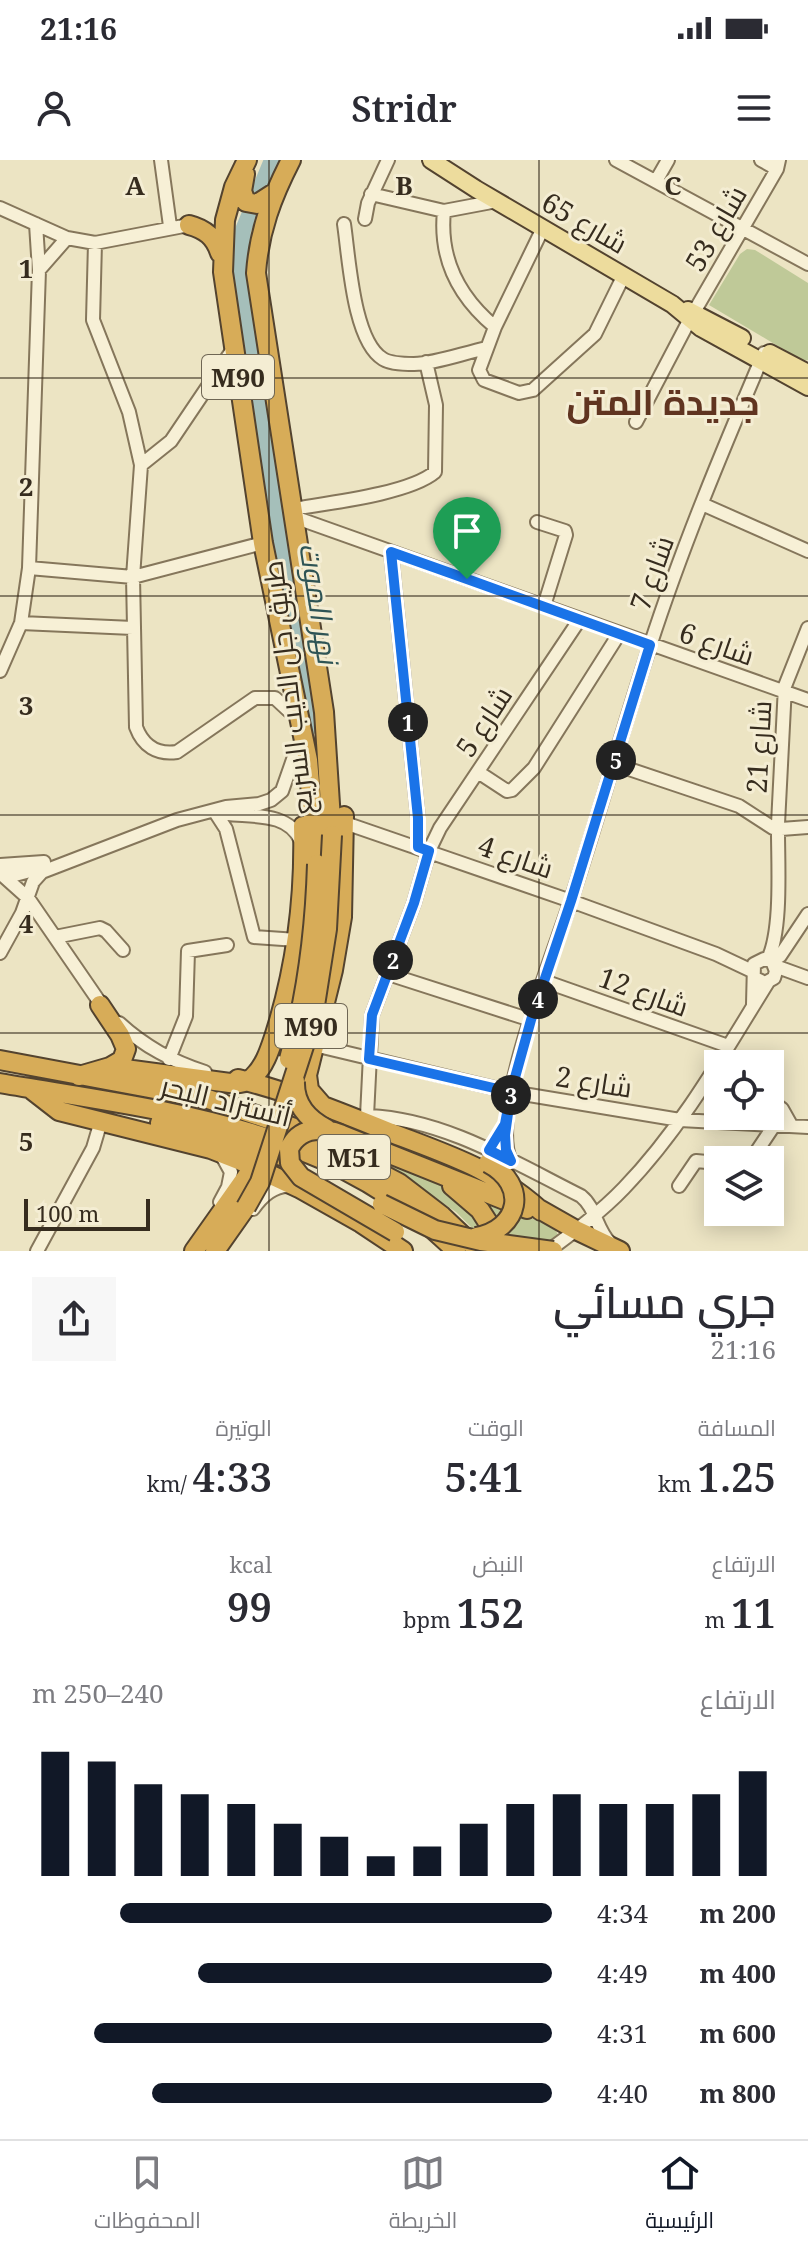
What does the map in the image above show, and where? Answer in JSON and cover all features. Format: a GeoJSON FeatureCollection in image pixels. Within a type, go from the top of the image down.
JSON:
{"type":"FeatureCollection","features":[{"type":"Feature","properties":{"kind":"highway","name":"طريق جل الديب السريع"},"geometry":{"type":"LineString","coordinates":[[291,160],[267,198],[256,273],[324,712],[338,829]]}},
{"type":"Feature","properties":{"kind":"highway"},"geometry":{"type":"LineString","coordinates":[[179,226],[213,223],[221,216],[236,191],[246,162]]}},
{"type":"Feature","properties":{"kind":"highway"},"geometry":{"type":"LineString","coordinates":[[236,191],[253,205],[267,198]]}},
{"type":"Feature","properties":{"kind":"highway","name":"M90"},"geometry":{"type":"LineString","coordinates":[[236,191],[222,236],[223,266],[233,349],[274,597]]}},
{"type":"Feature","properties":{"kind":"highway"},"geometry":{"type":"LineString","coordinates":[[179,226],[203,229],[212,237],[223,266]]}},
{"type":"Feature","properties":{"kind":"highway"},"geometry":{"type":"LineString","coordinates":[[116,1064],[230,1083],[247,1081],[259,1070],[269,1050],[287,996],[297,940],[304,848],[297,748],[276,627],[274,597]]}},
{"type":"Feature","properties":{"kind":"highway","name":"طريق جل الديب السريع"},"geometry":{"type":"LineString","coordinates":[[194,1251],[252,1169],[280,1092],[295,1039],[312,938],[317,864],[308,760],[274,597]]}},
{"type":"Feature","properties":{"kind":"highway"},"geometry":{"type":"LineString","coordinates":[[338,829],[342,917],[333,970],[306,1082],[315,1097],[330,1108],[368,1116],[488,1156],[510,1182],[514,1208],[496,1232],[460,1244]]}},
{"type":"Feature","properties":{"kind":"highway","name":"M90"},"geometry":{"type":"LineString","coordinates":[[215,1251],[260,1182],[306,1045],[323,966],[338,829]]}},
{"type":"Feature","properties":{"kind":"highway"},"geometry":{"type":"LineString","coordinates":[[100,1005],[125,1045],[126,1054],[116,1064]]}},
{"type":"Feature","properties":{"kind":"highway"},"geometry":{"type":"LineString","coordinates":[[269,1050],[268,1067],[273,1077],[283,1082],[294,1080],[302,1072],[320,1018]]}},
{"type":"Feature","properties":{"kind":"highway","name":"أتستراد البحر"},"geometry":{"type":"LineString","coordinates":[[0,1060],[208,1099]]}},
{"type":"Feature","properties":{"kind":"highway"},"geometry":{"type":"LineString","coordinates":[[79,1076],[116,1064],[205,1072],[247,1081],[330,1108],[488,1171],[520,1191],[541,1211]]}},
{"type":"Feature","properties":{"kind":"highway"},"geometry":{"type":"LineString","coordinates":[[295,1077],[294,1092],[300,1106],[316,1123],[497,1198],[541,1211]]}},
{"type":"Feature","properties":{"kind":"highway","name":"أتستراد البحر"},"geometry":{"type":"LineString","coordinates":[[0,1083],[232,1126],[302,1149],[381,1191],[460,1244]]}},
{"type":"Feature","properties":{"kind":"highway"},"geometry":{"type":"LineString","coordinates":[[29,1088],[59,1111],[211,1149],[299,1188],[403,1251]]}},
{"type":"Feature","properties":{"kind":"highway"},"geometry":{"type":"LineString","coordinates":[[208,1099],[226,1093],[241,1093],[290,1105],[463,1170],[620,1251]]}},
{"type":"Feature","properties":{"kind":"highway","name":"M51"},"geometry":{"type":"LineString","coordinates":[[208,1099],[292,1127],[373,1167],[426,1203],[479,1251]]}},
{"type":"Feature","properties":{"kind":"highway"},"geometry":{"type":"LineString","coordinates":[[138,1107],[162,1124],[250,1146],[325,1170],[460,1244],[550,1251]]}},
{"type":"Feature","properties":{"kind":"highway"},"geometry":{"type":"LineString","coordinates":[[335,1132],[313,1129],[296,1137],[288,1153],[294,1171],[395,1232],[420,1251]]}},
{"type":"Feature","properties":{"kind":"highway"},"geometry":{"type":"LineString","coordinates":[[419,1165],[462,1193],[480,1210],[505,1251]]}},
{"type":"Feature","properties":{"kind":"main road","name":"شارع 65"},"geometry":{"type":"LineString","coordinates":[[437,162],[497,201],[764,355]]}},
{"type":"Feature","properties":{"kind":"main road"},"geometry":{"type":"LineString","coordinates":[[764,355],[808,373]]}},
{"type":"Feature","properties":{"kind":"main road"},"geometry":{"type":"LineString","coordinates":[[764,355],[808,387]]}},
{"type":"Feature","properties":{"kind":"street"},"geometry":{"type":"LineString","coordinates":[[0,208],[67,238],[95,243],[179,226],[161,160]]}},
{"type":"Feature","properties":{"kind":"street"},"geometry":{"type":"LineString","coordinates":[[365,219],[371,194],[388,160]]}},
{"type":"Feature","properties":{"kind":"street"},"geometry":{"type":"LineString","coordinates":[[616,160],[808,264]]}},
{"type":"Feature","properties":{"kind":"street"},"geometry":{"type":"LineString","coordinates":[[656,181],[668,160]]}},
{"type":"Feature","properties":{"kind":"street"},"geometry":{"type":"LineString","coordinates":[[761,160],[778,165]]}},
{"type":"Feature","properties":{"kind":"street","name":"شارع 53"},"geometry":{"type":"LineString","coordinates":[[636,422],[778,165]]}},
{"type":"Feature","properties":{"kind":"street"},"geometry":{"type":"LineString","coordinates":[[371,194],[444,211],[497,201]]}},
{"type":"Feature","properties":{"kind":"street"},"geometry":{"type":"LineString","coordinates":[[444,211],[443,241],[451,270],[471,303],[495,327]]}},
{"type":"Feature","properties":{"kind":"street"},"geometry":{"type":"LineString","coordinates":[[0,671],[21,623],[29,568],[39,270],[36,224]]}},
{"type":"Feature","properties":{"kind":"street"},"geometry":{"type":"LineString","coordinates":[[344,224],[361,326],[382,359],[397,363],[426,362],[487,348]]}},
{"type":"Feature","properties":{"kind":"street"},"geometry":{"type":"LineString","coordinates":[[543,228],[495,327],[479,370],[484,380],[519,393],[530,392],[590,340],[624,275]]}},
{"type":"Feature","properties":{"kind":"street"},"geometry":{"type":"LineString","coordinates":[[39,270],[67,238]]}},
{"type":"Feature","properties":{"kind":"street"},"geometry":{"type":"LineString","coordinates":[[95,243],[93,320],[129,412],[141,465],[133,577],[136,727],[139,736],[151,749],[169,753],[186,748],[261,696],[275,698],[289,711]]}},
{"type":"Feature","properties":{"kind":"street"},"geometry":{"type":"LineString","coordinates":[[141,465],[171,441],[233,349]]}},
{"type":"Feature","properties":{"kind":"street","name":"شارع 7"},"geometry":{"type":"LineString","coordinates":[[505,1124],[531,1020],[650,645],[702,504],[764,355]]}},
{"type":"Feature","properties":{"kind":"street"},"geometry":{"type":"LineString","coordinates":[[294,513],[376,494],[424,479],[435,472],[436,405],[426,362]]}},
{"type":"Feature","properties":{"kind":"street"},"geometry":{"type":"LineString","coordinates":[[702,504],[808,551]]}},
{"type":"Feature","properties":{"kind":"street","name":"شارع 6"},"geometry":{"type":"LineString","coordinates":[[294,513],[391,552],[808,700]]}},
{"type":"Feature","properties":{"kind":"street"},"geometry":{"type":"LineString","coordinates":[[537,522],[565,531],[566,535],[544,606]]}},
{"type":"Feature","properties":{"kind":"street"},"geometry":{"type":"LineString","coordinates":[[29,568],[133,577],[263,543]]}},
{"type":"Feature","properties":{"kind":"street"},"geometry":{"type":"LineString","coordinates":[[368,1116],[372,1015],[414,903],[423,849],[391,552]]}},
{"type":"Feature","properties":{"kind":"street","name":"شارع 5"},"geometry":{"type":"LineString","coordinates":[[423,849],[580,619]]}},
{"type":"Feature","properties":{"kind":"street"},"geometry":{"type":"LineString","coordinates":[[21,623],[133,628]]}},
{"type":"Feature","properties":{"kind":"street","name":"شارع 21"},"geometry":{"type":"LineString","coordinates":[[766,969],[773,948],[775,923],[785,692],[788,672],[808,628]]}},
{"type":"Feature","properties":{"kind":"street"},"geometry":{"type":"LineString","coordinates":[[478,772],[507,791],[512,790],[534,768],[619,634]]}},
{"type":"Feature","properties":{"kind":"street"},"geometry":{"type":"LineString","coordinates":[[0,874],[21,874],[71,859],[177,820],[226,807],[263,803],[278,795],[292,769],[297,748]]}},
{"type":"Feature","properties":{"kind":"street"},"geometry":{"type":"LineString","coordinates":[[614,764],[739,806],[778,828],[808,827]]}},
{"type":"Feature","properties":{"kind":"street"},"geometry":{"type":"LineString","coordinates":[[215,812],[283,822],[296,830],[304,848]]}},
{"type":"Feature","properties":{"kind":"street"},"geometry":{"type":"LineString","coordinates":[[215,812],[226,829],[254,937],[297,940]]}},
{"type":"Feature","properties":{"kind":"street","name":"شارع 4"},"geometry":{"type":"LineString","coordinates":[[338,829],[423,849],[716,954],[808,978]]}},
{"type":"Feature","properties":{"kind":"street"},"geometry":{"type":"LineString","coordinates":[[0,865],[71,859]]}},
{"type":"Feature","properties":{"kind":"street"},"geometry":{"type":"LineString","coordinates":[[0,953],[37,876],[71,859]]}},
{"type":"Feature","properties":{"kind":"street"},"geometry":{"type":"LineString","coordinates":[[0,874],[28,898],[100,1005],[132,1035],[169,1059],[205,1072]]}},
{"type":"Feature","properties":{"kind":"street"},"geometry":{"type":"LineString","coordinates":[[550,1251],[625,1187],[680,1120],[753,1007],[766,969],[780,956],[808,914]]}},
{"type":"Feature","properties":{"kind":"street"},"geometry":{"type":"LineString","coordinates":[[14,927],[32,921],[55,936],[100,928],[123,950]]}},
{"type":"Feature","properties":{"kind":"street"},"geometry":{"type":"LineString","coordinates":[[169,1059],[186,1016],[188,951],[227,945]]}},
{"type":"Feature","properties":{"kind":"street","name":"شارع 4"},"geometry":{"type":"LineString","coordinates":[[766,969],[808,986]]}},
{"type":"Feature","properties":{"kind":"street"},"geometry":{"type":"LineString","coordinates":[[388,974],[531,1020]]}},
{"type":"Feature","properties":{"kind":"street","name":"شارع 12"},"geometry":{"type":"LineString","coordinates":[[544,981],[727,1048]]}},
{"type":"Feature","properties":{"kind":"street","name":"شارع 2"},"geometry":{"type":"LineString","coordinates":[[314,1045],[511,1092],[680,1120],[704,1121]]}},
{"type":"Feature","properties":{"kind":"street"},"geometry":{"type":"LineString","coordinates":[[784,1113],[791,1125]]}},
{"type":"Feature","properties":{"kind":"street"},"geometry":{"type":"LineString","coordinates":[[37,1251],[93,1148],[101,1121]]}},
{"type":"Feature","properties":{"kind":"street"},"geometry":{"type":"LineString","coordinates":[[505,1124],[488,1156],[511,1161],[584,1198],[604,1236],[620,1251]]}},
{"type":"Feature","properties":{"kind":"street"},"geometry":{"type":"LineString","coordinates":[[505,1124],[506,1150],[511,1161]]}},
{"type":"Feature","properties":{"kind":"street","name":"شارع 2"},"geometry":{"type":"LineString","coordinates":[[784,1125],[808,1127]]}},
{"type":"Feature","properties":{"kind":"street"},"geometry":{"type":"LineString","coordinates":[[188,1251],[230,1181],[227,1160],[211,1149]]}},
{"type":"Feature","properties":{"kind":"street"},"geometry":{"type":"LineString","coordinates":[[679,1186],[696,1161],[704,1162]]}},
{"type":"Feature","properties":{"kind":"street"},"geometry":{"type":"LineString","coordinates":[[225,1251],[264,1195],[283,1186],[299,1188]]}},
{"type":"Feature","properties":{"kind":"green space"},"geometry":{"type":"Polygon","coordinates":[[[747,249],[755,250],[808,283],[808,360],[803,361],[709,305],[740,254],[747,249]]]}},
{"type":"Feature","properties":{"kind":"green space"},"geometry":{"type":"Polygon","coordinates":[[[390,1167],[419,1173],[443,1186],[487,1224],[478,1234],[456,1212],[390,1167]]]}},
{"type":"Feature","properties":{"kind":"green space"},"geometry":{"type":"Polygon","coordinates":[[[464,1190],[545,1224],[559,1237],[542,1251],[510,1251],[464,1190]]]}},
{"type":"Feature","properties":{"kind":"waterway","name":"نهر الموت"},"geometry":{"type":"LineString","coordinates":[[272,160],[243,230],[240,272],[310,727]]}},
{"type":"Feature","properties":{"kind":"district","name":"جديدة المتن"},"geometry":{"type":"Point","coordinates":[663,401]}},
{"type":"Feature","properties":{"kind":"route"},"geometry":{"type":"LineString","coordinates":[[467,579],[391,552],[418,818],[418,847],[429,851],[414,903],[372,1015],[369,1059],[511,1092],[505,1124],[489,1150],[511,1161],[505,1135],[511,1092],[650,645],[467,579]]}}]}
